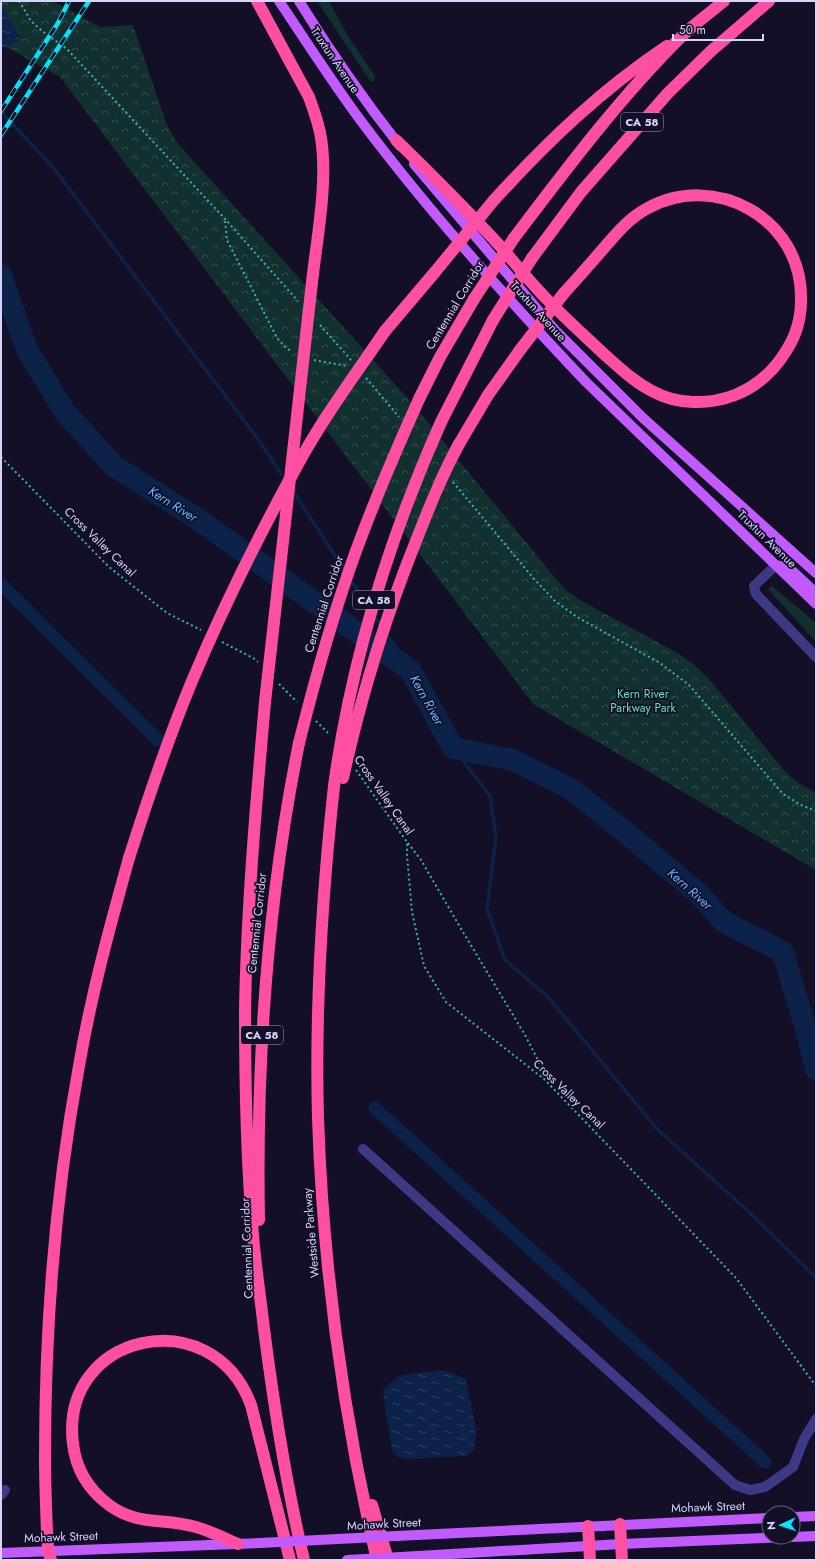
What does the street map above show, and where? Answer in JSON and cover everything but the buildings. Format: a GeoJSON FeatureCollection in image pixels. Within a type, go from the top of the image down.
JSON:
{"type":"FeatureCollection","features":[{"type":"Feature","properties":{"kind":"highway"},"geometry":{"type":"LineString","coordinates":[[257,1],[309,97],[317,119],[321,138],[323,166],[312,282],[265,702],[249,899],[245,1048],[246,1130],[252,1224],[264,1329],[282,1460],[304,1560]]}},
{"type":"Feature","properties":{"kind":"highway","name":"Centennial Corridor"},"geometry":{"type":"LineString","coordinates":[[264,1329],[260,1262],[259,1195],[262,1034],[267,957],[276,876],[286,810],[299,743],[322,656],[356,552],[396,449],[440,357],[474,299],[514,238],[598,131],[653,67],[685,34],[724,1]]}},
{"type":"Feature","properties":{"kind":"highway","name":"CA 58"},"geometry":{"type":"LineString","coordinates":[[337,790],[346,715],[356,669],[372,609],[400,521],[440,422],[493,320],[532,258],[581,192],[668,93],[711,51],[769,1]]}},
{"type":"Feature","properties":{"kind":"highway"},"geometry":{"type":"LineString","coordinates":[[50,1555],[45,1465],[46,1381],[52,1281],[63,1170],[71,1114],[88,1017],[129,858],[174,726],[204,654],[233,590],[301,458],[385,331],[494,200],[532,158],[591,103],[621,79],[685,34]]}},
{"type":"Feature","properties":{"kind":"highway"},"geometry":{"type":"LineString","coordinates":[[337,790],[382,629],[427,511],[448,462],[488,395],[520,350],[564,293],[621,228],[637,214],[668,199],[692,195],[705,195],[732,201],[745,206],[767,221],[780,235],[790,252],[798,270],[801,308],[797,328],[789,347],[774,369],[753,386],[741,393],[715,401],[687,401],[661,395],[645,387],[629,375],[562,315],[465,210],[396,140]]}},
{"type":"Feature","properties":{"kind":"highway","name":"Westside Parkway"},"geometry":{"type":"LineString","coordinates":[[337,790],[324,899],[319,985],[318,1118],[325,1236],[342,1385],[355,1461],[377,1560]]}},
{"type":"Feature","properties":{"kind":"highway"},"geometry":{"type":"LineString","coordinates":[[238,1544],[196,1527],[143,1520],[127,1515],[110,1506],[100,1498],[84,1478],[76,1459],[72,1438],[72,1427],[76,1405],[84,1384],[97,1368],[114,1354],[144,1342],[155,1340],[175,1341],[205,1351],[222,1362],[236,1376],[251,1405],[290,1560]]}},
{"type":"Feature","properties":{"kind":"highway"},"geometry":{"type":"LineString","coordinates":[[342,1385],[362,1470],[388,1560]]}},
{"type":"Feature","properties":{"kind":"highway"},"geometry":{"type":"LineString","coordinates":[[620,1524],[622,1560]]}},
{"type":"Feature","properties":{"kind":"highway"},"geometry":{"type":"LineString","coordinates":[[588,1526],[590,1560]]}},
{"type":"Feature","properties":{"kind":"main road","name":"Truxtun Avenue"},"geometry":{"type":"LineString","coordinates":[[279,1],[361,120],[426,204],[550,344],[586,382],[816,604]]}},
{"type":"Feature","properties":{"kind":"main road","name":"Truxtun Avenue"},"geometry":{"type":"LineString","coordinates":[[299,1],[334,56],[396,140],[434,188],[555,330],[643,418],[816,573]]}},
{"type":"Feature","properties":{"kind":"main road"},"geometry":{"type":"LineString","coordinates":[[776,565],[789,568],[816,592]]}},
{"type":"Feature","properties":{"kind":"main road"},"geometry":{"type":"LineString","coordinates":[[801,1517],[816,1516]]}},
{"type":"Feature","properties":{"kind":"main road","name":"Mohawk Street"},"geometry":{"type":"LineString","coordinates":[[1,1553],[50,1555],[620,1524],[761,1518]]}},
{"type":"Feature","properties":{"kind":"main road"},"geometry":{"type":"LineString","coordinates":[[801,1537],[816,1536]]}},
{"type":"Feature","properties":{"kind":"main road"},"geometry":{"type":"LineString","coordinates":[[347,1560],[621,1544],[761,1538]]}},
{"type":"Feature","properties":{"kind":"lane"},"geometry":{"type":"LineString","coordinates":[[776,565],[754,586],[756,594],[816,657]]}},
{"type":"Feature","properties":{"kind":"lane"},"geometry":{"type":"LineString","coordinates":[[363,1149],[735,1485],[750,1490],[765,1487],[793,1467],[804,1439],[816,1419]]}},
{"type":"Feature","properties":{"kind":"path"},"geometry":{"type":"LineString","coordinates":[[224,219],[227,240],[277,338],[288,349],[295,352]]}},
{"type":"Feature","properties":{"kind":"path"},"geometry":{"type":"LineString","coordinates":[[309,360],[351,366]]}},
{"type":"Feature","properties":{"kind":"path","name":"Cross Valley Canal"},"geometry":{"type":"LineString","coordinates":[[1,457],[109,567],[167,613],[207,634]]}},
{"type":"Feature","properties":{"kind":"path"},"geometry":{"type":"LineString","coordinates":[[220,640],[253,658],[259,663]]}},
{"type":"Feature","properties":{"kind":"path"},"geometry":{"type":"LineString","coordinates":[[275,680],[297,702]]}},
{"type":"Feature","properties":{"kind":"path"},"geometry":{"type":"LineString","coordinates":[[313,718],[335,740]]}},
{"type":"Feature","properties":{"kind":"path","name":"Cross Valley Canal"},"geometry":{"type":"LineString","coordinates":[[353,766],[407,842],[412,912],[424,966],[446,1002],[544,1079],[736,1278],[816,1386]]}},
{"type":"Feature","properties":{"kind":"path"},"geometry":{"type":"LineString","coordinates":[[407,842],[421,860],[525,1035],[540,1064],[544,1079]]}},
{"type":"Feature","properties":{"kind":"green space","name":"Kern River Parkway Park"},"geometry":{"type":"Polygon","coordinates":[[[1,1],[53,1],[100,27],[133,25],[165,120],[172,135],[179,145],[412,403],[556,579],[567,591],[583,602],[676,652],[692,663],[710,680],[783,769],[797,782],[816,793],[816,870],[533,704],[60,77],[1,44],[1,1]]]}},
{"type":"Feature","properties":{"kind":"green space"},"geometry":{"type":"Polygon","coordinates":[[[317,1],[329,1],[348,36],[375,76],[374,81],[370,81],[317,1]]]}},
{"type":"Feature","properties":{"kind":"green space"},"geometry":{"type":"Polygon","coordinates":[[[772,586],[816,623],[816,642],[768,589],[772,586]]]}},
{"type":"Feature","properties":{"kind":"water"},"geometry":{"type":"Polygon","coordinates":[[[1,6],[22,39],[1,49],[1,6]]]}},
{"type":"Feature","properties":{"kind":"water"},"geometry":{"type":"Polygon","coordinates":[[[444,1370],[466,1379],[476,1429],[474,1450],[467,1456],[408,1459],[399,1458],[392,1451],[383,1391],[392,1381],[402,1375],[444,1370]]]}},
{"type":"Feature","properties":{"kind":"waterway"},"geometry":{"type":"LineString","coordinates":[[1,112],[52,166],[258,439],[286,481]]}},
{"type":"Feature","properties":{"kind":"waterway","name":"Kern River"},"geometry":{"type":"LineString","coordinates":[[1,275],[27,350],[65,412],[114,466],[196,518],[410,670],[453,748],[513,760],[571,789],[700,895],[724,922],[783,952],[816,1069]]}},
{"type":"Feature","properties":{"kind":"waterway"},"geometry":{"type":"LineString","coordinates":[[293,491],[345,571]]}},
{"type":"Feature","properties":{"kind":"waterway"},"geometry":{"type":"LineString","coordinates":[[349,578],[369,608]]}},
{"type":"Feature","properties":{"kind":"waterway"},"geometry":{"type":"LineString","coordinates":[[1,584],[158,740]]}},
{"type":"Feature","properties":{"kind":"waterway"},"geometry":{"type":"LineString","coordinates":[[374,615],[381,627]]}},
{"type":"Feature","properties":{"kind":"waterway"},"geometry":{"type":"LineString","coordinates":[[386,633],[410,670]]}},
{"type":"Feature","properties":{"kind":"waterway"},"geometry":{"type":"LineString","coordinates":[[453,748],[490,796],[496,837],[487,909],[505,960],[548,997],[657,1129],[749,1212],[816,1278]]}},
{"type":"Feature","properties":{"kind":"waterway"},"geometry":{"type":"LineString","coordinates":[[375,1108],[765,1462]]}},
{"type":"Feature","properties":{"kind":"railway"},"geometry":{"type":"LineString","coordinates":[[1,111],[58,23],[69,1]]}},
{"type":"Feature","properties":{"kind":"railway"},"geometry":{"type":"LineString","coordinates":[[1,135],[89,1]]}}]}
